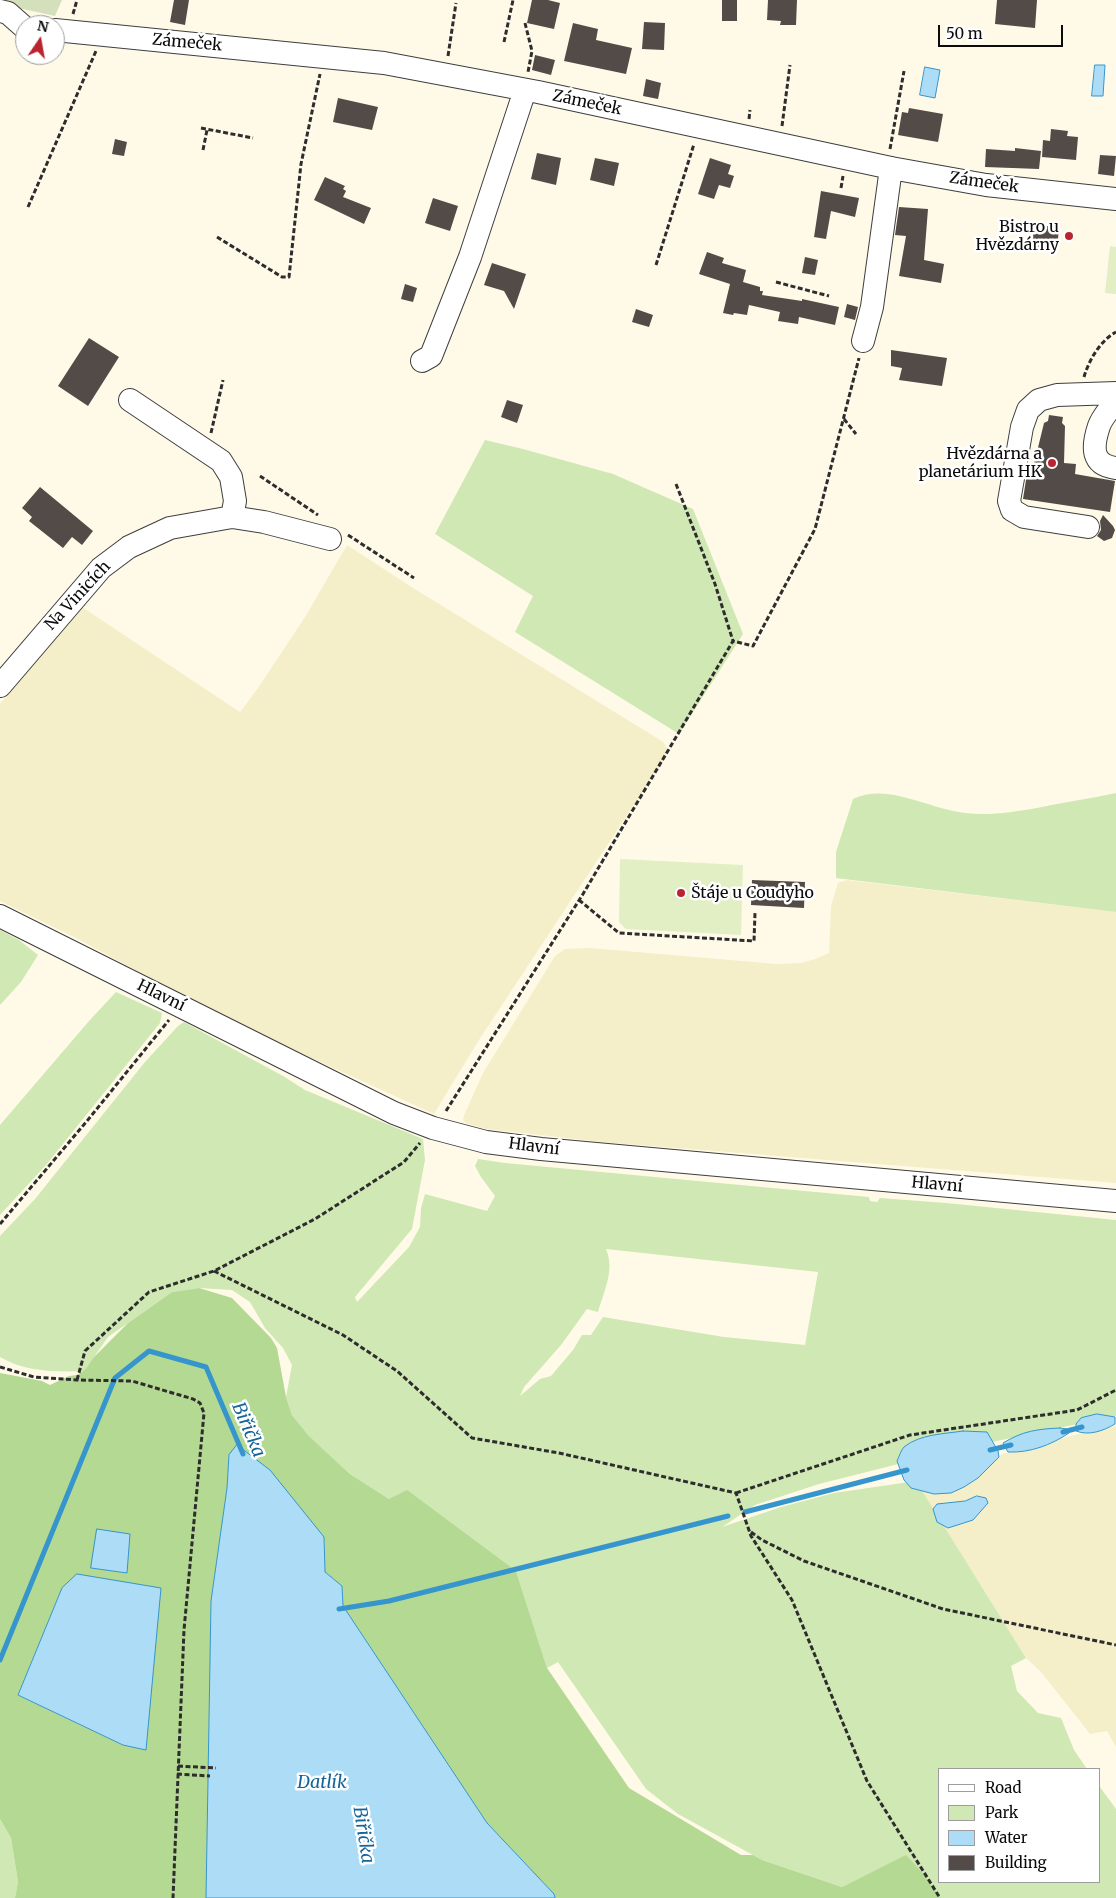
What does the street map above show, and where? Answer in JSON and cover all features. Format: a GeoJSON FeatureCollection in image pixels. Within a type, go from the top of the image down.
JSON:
{"type":"FeatureCollection","features":[{"type":"Feature","properties":{"kind":"street"},"geometry":{"type":"LineString","coordinates":[[0,11],[8,13],[15,19]]}},
{"type":"Feature","properties":{"kind":"street"},"geometry":{"type":"LineString","coordinates":[[0,26],[15,27]]}},
{"type":"Feature","properties":{"kind":"street","name":"Zámeček"},"geometry":{"type":"LineString","coordinates":[[65,31],[384,63],[525,90],[779,144],[890,160],[989,186],[1116,199]]}},
{"type":"Feature","properties":{"kind":"street"},"geometry":{"type":"LineString","coordinates":[[427,361],[470,257],[525,90]]}},
{"type":"Feature","properties":{"kind":"street"},"geometry":{"type":"LineString","coordinates":[[863,341],[872,307],[890,160]]}},
{"type":"Feature","properties":{"kind":"street"},"geometry":{"type":"LineString","coordinates":[[1088,527],[1024,517],[1012,510],[1009,501],[1022,427],[1028,410],[1040,400],[1057,395],[1116,393]]}},
{"type":"Feature","properties":{"kind":"street"},"geometry":{"type":"LineString","coordinates":[[130,400],[221,461],[231,478],[235,501],[232,516]]}},
{"type":"Feature","properties":{"kind":"street"},"geometry":{"type":"LineString","coordinates":[[1116,400],[1099,425],[1094,452],[1097,460],[1106,467],[1116,468]]}},
{"type":"Feature","properties":{"kind":"street","name":"Na Vinicích"},"geometry":{"type":"LineString","coordinates":[[0,686],[100,568],[129,547],[170,528],[232,516],[330,539]]}},
{"type":"Feature","properties":{"kind":"street","name":"Hlavní"},"geometry":{"type":"LineString","coordinates":[[0,916],[394,1113],[433,1128],[486,1142],[542,1149],[1116,1201]]}},
{"type":"Feature","properties":{"kind":"path"},"geometry":{"type":"LineString","coordinates":[[504,42],[513,0]]}},
{"type":"Feature","properties":{"kind":"path"},"geometry":{"type":"LineString","coordinates":[[445,75],[456,3]]}},
{"type":"Feature","properties":{"kind":"path"},"geometry":{"type":"LineString","coordinates":[[525,23],[532,50],[525,90]]}},
{"type":"Feature","properties":{"kind":"path"},"geometry":{"type":"LineString","coordinates":[[28,207],[104,35]]}},
{"type":"Feature","properties":{"kind":"path"},"geometry":{"type":"LineString","coordinates":[[216,237],[282,277],[289,277],[301,164],[324,57]]}},
{"type":"Feature","properties":{"kind":"path"},"geometry":{"type":"LineString","coordinates":[[779,144],[790,65]]}},
{"type":"Feature","properties":{"kind":"path"},"geometry":{"type":"LineString","coordinates":[[890,160],[904,71]]}},
{"type":"Feature","properties":{"kind":"path"},"geometry":{"type":"LineString","coordinates":[[656,265],[700,127]]}},
{"type":"Feature","properties":{"kind":"path"},"geometry":{"type":"LineString","coordinates":[[201,128],[253,138]]}},
{"type":"Feature","properties":{"kind":"path"},"geometry":{"type":"LineString","coordinates":[[203,150],[207,130]]}},
{"type":"Feature","properties":{"kind":"path"},"geometry":{"type":"LineString","coordinates":[[776,282],[828,296]]}},
{"type":"Feature","properties":{"kind":"path"},"geometry":{"type":"LineString","coordinates":[[1079,393],[1093,356],[1102,343],[1116,332]]}},
{"type":"Feature","properties":{"kind":"path"},"geometry":{"type":"LineString","coordinates":[[733,641],[753,646],[815,529],[863,341]]}},
{"type":"Feature","properties":{"kind":"path"},"geometry":{"type":"LineString","coordinates":[[207,452],[224,380]]}},
{"type":"Feature","properties":{"kind":"path"},"geometry":{"type":"LineString","coordinates":[[844,418],[856,434]]}},
{"type":"Feature","properties":{"kind":"path"},"geometry":{"type":"LineString","coordinates":[[77,1380],[85,1351],[149,1292],[214,1271],[315,1219],[404,1162],[446,1111],[579,900],[733,641],[714,584],[676,484]]}},
{"type":"Feature","properties":{"kind":"path"},"geometry":{"type":"LineString","coordinates":[[579,900],[619,933],[754,941],[755,913]]}},
{"type":"Feature","properties":{"kind":"path"},"geometry":{"type":"LineString","coordinates":[[0,1224],[87,1121],[180,1006]]}},
{"type":"Feature","properties":{"kind":"path"},"geometry":{"type":"LineString","coordinates":[[214,1271],[343,1335],[397,1371],[472,1438],[559,1453],[736,1493],[910,1435],[1077,1410],[1116,1390]]}},
{"type":"Feature","properties":{"kind":"path"},"geometry":{"type":"LineString","coordinates":[[0,1367],[34,1377],[126,1381],[194,1399],[200,1402],[204,1413],[184,1630],[173,1898]]}},
{"type":"Feature","properties":{"kind":"path"},"geometry":{"type":"LineString","coordinates":[[736,1493],[750,1531],[792,1600],[867,1781],[940,1898]]}},
{"type":"Feature","properties":{"kind":"path"},"geometry":{"type":"LineString","coordinates":[[750,1531],[762,1540],[804,1561],[943,1609],[1116,1645]]}},
{"type":"Feature","properties":{"kind":"path"},"geometry":{"type":"LineString","coordinates":[[178,1766],[216,1768]]}},
{"type":"Feature","properties":{"kind":"path"},"geometry":{"type":"LineString","coordinates":[[177,1774],[210,1776]]}},
{"type":"Feature","properties":{"kind":"shaded area"},"geometry":{"type":"Polygon","coordinates":[[[347,545],[410,586],[657,738],[667,748],[666,756],[477,1043],[434,1114],[268,1038],[74,937],[0,901],[0,704],[79,605],[240,712],[305,617],[347,545]]]}},
{"type":"Feature","properties":{"kind":"shaded area"},"geometry":{"type":"Polygon","coordinates":[[[847,880],[1116,912],[1116,1183],[602,1142],[486,1129],[465,1123],[463,1119],[465,1113],[483,1073],[555,956],[565,949],[590,948],[777,964],[801,963],[829,953],[831,906],[838,883],[847,880]]]}},
{"type":"Feature","properties":{"kind":"shaded area"},"geometry":{"type":"Polygon","coordinates":[[[1116,1426],[1116,1747],[1107,1731],[1090,1734],[1041,1672],[1026,1658],[916,1481],[988,1467],[1002,1454],[1116,1426]]]}},
{"type":"Feature","properties":{"kind":"green space"},"geometry":{"type":"Polygon","coordinates":[[[0,0],[62,0],[55,15],[0,4],[0,0]]]}},
{"type":"Feature","properties":{"kind":"green space"},"geometry":{"type":"Polygon","coordinates":[[[1110,246],[1116,247],[1116,294],[1105,293],[1110,246]]]}},
{"type":"Feature","properties":{"kind":"green space"},"geometry":{"type":"Polygon","coordinates":[[[485,440],[613,474],[693,509],[743,634],[679,734],[515,632],[533,596],[435,534],[485,440]]]}},
{"type":"Feature","properties":{"kind":"green space"},"geometry":{"type":"Polygon","coordinates":[[[880,793],[894,795],[951,811],[983,814],[1028,809],[1116,793],[1116,912],[836,878],[836,852],[853,799],[866,795],[880,793]]]}},
{"type":"Feature","properties":{"kind":"green space","name":"Štáje u Coudyho"},"geometry":{"type":"Polygon","coordinates":[[[620,859],[743,865],[741,935],[626,929],[619,922],[620,859]]]}},
{"type":"Feature","properties":{"kind":"green space"},"geometry":{"type":"Polygon","coordinates":[[[0,930],[19,940],[38,955],[21,982],[0,1005],[0,930]]]}},
{"type":"Feature","properties":{"kind":"green space"},"geometry":{"type":"Polygon","coordinates":[[[116,992],[162,1013],[160,1023],[46,1165],[0,1215],[0,1125],[116,992]]]}},
{"type":"Feature","properties":{"kind":"green space"},"geometry":{"type":"Polygon","coordinates":[[[184,1022],[305,1090],[423,1139],[425,1160],[412,1229],[355,1297],[357,1302],[409,1247],[420,1227],[421,1208],[425,1194],[487,1211],[495,1196],[475,1166],[478,1159],[869,1197],[870,1201],[877,1202],[880,1198],[1116,1220],[1116,1416],[954,1450],[819,1484],[755,1505],[722,1527],[781,1507],[834,1493],[916,1481],[1026,1658],[1011,1666],[1017,1691],[1038,1713],[1061,1718],[1074,1750],[1086,1768],[938,1768],[938,1883],[1101,1883],[1101,1788],[1116,1809],[1116,1898],[941,1898],[921,1871],[906,1856],[842,1887],[762,1860],[678,1814],[646,1789],[558,1662],[547,1668],[516,1571],[389,1499],[350,1474],[309,1436],[292,1415],[286,1397],[292,1365],[283,1348],[265,1328],[250,1302],[232,1290],[199,1288],[172,1292],[108,1337],[94,1357],[89,1371],[32,1369],[0,1357],[0,1236],[35,1199],[145,1062],[178,1026],[184,1022]],[[606,1249],[609,1273],[598,1312],[587,1309],[561,1345],[524,1387],[520,1396],[540,1379],[551,1376],[573,1350],[582,1335],[591,1335],[603,1317],[724,1337],[805,1345],[818,1272],[606,1249]]]}},
{"type":"Feature","properties":{"kind":"green space"},"geometry":{"type":"Polygon","coordinates":[[[199,1288],[232,1298],[271,1338],[277,1348],[286,1397],[292,1415],[309,1436],[350,1474],[389,1499],[407,1490],[516,1571],[547,1668],[629,1788],[741,1855],[753,1855],[762,1860],[842,1887],[906,1855],[921,1871],[941,1898],[555,1898],[554,1894],[487,1823],[343,1606],[342,1586],[325,1572],[324,1537],[229,1455],[227,1488],[211,1601],[206,1898],[15,1898],[18,1882],[11,1838],[0,1819],[0,1373],[42,1381],[50,1385],[69,1376],[77,1375],[86,1369],[94,1357],[128,1323],[172,1292],[199,1288]],[[62,1588],[18,1695],[123,1745],[146,1749],[62,1588]]]}},
{"type":"Feature","properties":{"kind":"green space"},"geometry":{"type":"Polygon","coordinates":[[[0,1819],[11,1838],[18,1882],[15,1898],[0,1898],[0,1819]]]}},
{"type":"Feature","properties":{"kind":"water"},"geometry":{"type":"Polygon","coordinates":[[[1095,65],[1105,65],[1103,96],[1092,96],[1095,65]]]}},
{"type":"Feature","properties":{"kind":"water"},"geometry":{"type":"Polygon","coordinates":[[[925,67],[940,70],[935,98],[920,95],[925,67]]]}},
{"type":"Feature","properties":{"kind":"water"},"geometry":{"type":"Polygon","coordinates":[[[1097,1414],[1115,1417],[1115,1424],[1096,1432],[1076,1431],[1076,1424],[1081,1418],[1097,1414]]]}},
{"type":"Feature","properties":{"kind":"water"},"geometry":{"type":"Polygon","coordinates":[[[1067,1429],[1069,1433],[1048,1445],[1032,1450],[1008,1452],[1003,1443],[1030,1431],[1067,1429]]]}},
{"type":"Feature","properties":{"kind":"water"},"geometry":{"type":"Polygon","coordinates":[[[963,1431],[987,1432],[998,1451],[999,1457],[978,1478],[951,1493],[934,1494],[911,1488],[904,1480],[897,1461],[904,1447],[917,1439],[963,1431]]]}},
{"type":"Feature","properties":{"kind":"water","name":"Datlík"},"geometry":{"type":"Polygon","coordinates":[[[237,1445],[270,1470],[324,1537],[325,1572],[342,1586],[343,1606],[487,1823],[554,1894],[555,1898],[206,1898],[211,1601],[227,1488],[229,1455],[237,1445]]]}},
{"type":"Feature","properties":{"kind":"water"},"geometry":{"type":"Polygon","coordinates":[[[977,1496],[986,1498],[988,1503],[973,1520],[948,1528],[937,1522],[933,1509],[937,1504],[965,1501],[977,1496]]]}},
{"type":"Feature","properties":{"kind":"water"},"geometry":{"type":"Polygon","coordinates":[[[97,1529],[130,1534],[127,1573],[91,1568],[97,1529]]]}},
{"type":"Feature","properties":{"kind":"water"},"geometry":{"type":"Polygon","coordinates":[[[77,1574],[161,1588],[146,1750],[123,1745],[18,1695],[62,1588],[77,1574]]]}},
{"type":"Feature","properties":{"kind":"building"},"geometry":{"type":"Polygon","coordinates":[[[174,0],[189,0],[185,25],[170,22],[174,0]]]}},
{"type":"Feature","properties":{"kind":"building"},"geometry":{"type":"Polygon","coordinates":[[[532,0],[548,0],[560,3],[554,29],[527,23],[532,0]]]}},
{"type":"Feature","properties":{"kind":"building"},"geometry":{"type":"Polygon","coordinates":[[[722,0],[737,0],[737,21],[722,21],[722,0]]]}},
{"type":"Feature","properties":{"kind":"building"},"geometry":{"type":"Polygon","coordinates":[[[768,0],[797,0],[796,25],[780,25],[781,21],[767,20],[768,0]]]}},
{"type":"Feature","properties":{"kind":"building"},"geometry":{"type":"Polygon","coordinates":[[[997,0],[1037,0],[1035,28],[995,24],[997,0]]]}},
{"type":"Feature","properties":{"kind":"building"},"geometry":{"type":"Polygon","coordinates":[[[644,22],[665,23],[664,50],[642,49],[644,22]]]}},
{"type":"Feature","properties":{"kind":"building"},"geometry":{"type":"Polygon","coordinates":[[[573,23],[598,29],[596,40],[632,48],[626,74],[564,61],[573,23]]]}},
{"type":"Feature","properties":{"kind":"building"},"geometry":{"type":"Polygon","coordinates":[[[535,55],[555,60],[551,75],[532,70],[535,55]]]}},
{"type":"Feature","properties":{"kind":"building"},"geometry":{"type":"Polygon","coordinates":[[[646,79],[661,83],[658,99],[643,96],[646,79]]]}},
{"type":"Feature","properties":{"kind":"building"},"geometry":{"type":"Polygon","coordinates":[[[338,98],[378,107],[372,130],[333,122],[338,98]]]}},
{"type":"Feature","properties":{"kind":"building"},"geometry":{"type":"Polygon","coordinates":[[[909,108],[943,114],[938,142],[898,135],[902,112],[908,113],[909,108]]]}},
{"type":"Feature","properties":{"kind":"building"},"geometry":{"type":"Polygon","coordinates":[[[1051,129],[1068,131],[1067,136],[1078,137],[1076,160],[1042,157],[1043,140],[1050,141],[1051,129]]]}},
{"type":"Feature","properties":{"kind":"building"},"geometry":{"type":"Polygon","coordinates":[[[115,139],[127,142],[124,156],[112,154],[115,139]]]}},
{"type":"Feature","properties":{"kind":"building"},"geometry":{"type":"Polygon","coordinates":[[[1015,148],[1041,151],[1039,169],[985,167],[986,149],[1015,151],[1015,148]]]}},
{"type":"Feature","properties":{"kind":"building"},"geometry":{"type":"Polygon","coordinates":[[[537,153],[561,158],[556,185],[531,179],[537,153]]]}},
{"type":"Feature","properties":{"kind":"building"},"geometry":{"type":"Polygon","coordinates":[[[1100,155],[1116,156],[1114,176],[1098,174],[1100,155]]]}},
{"type":"Feature","properties":{"kind":"building"},"geometry":{"type":"Polygon","coordinates":[[[595,158],[619,163],[614,186],[590,180],[595,158]]]}},
{"type":"Feature","properties":{"kind":"building"},"geometry":{"type":"Polygon","coordinates":[[[710,158],[731,165],[728,174],[734,176],[730,188],[719,185],[714,199],[698,194],[710,158]]]}},
{"type":"Feature","properties":{"kind":"building"},"geometry":{"type":"Polygon","coordinates":[[[325,177],[345,186],[343,189],[346,191],[343,197],[371,208],[364,224],[314,200],[325,177]]]}},
{"type":"Feature","properties":{"kind":"building"},"geometry":{"type":"Polygon","coordinates":[[[821,191],[859,198],[855,217],[831,211],[826,239],[814,237],[821,191]]]}},
{"type":"Feature","properties":{"kind":"building"},"geometry":{"type":"Polygon","coordinates":[[[433,198],[458,206],[450,231],[425,223],[433,198]]]}},
{"type":"Feature","properties":{"kind":"building"},"geometry":{"type":"Polygon","coordinates":[[[899,207],[928,209],[924,260],[944,264],[941,283],[899,276],[906,236],[895,235],[899,207]]]}},
{"type":"Feature","properties":{"kind":"building"},"geometry":{"type":"Polygon","coordinates":[[[1034,225],[1059,227],[1057,251],[1032,249],[1034,225]]]}},
{"type":"Feature","properties":{"kind":"building"},"geometry":{"type":"Polygon","coordinates":[[[707,252],[724,258],[722,263],[746,270],[743,282],[760,287],[760,291],[763,291],[762,295],[802,301],[802,299],[839,307],[835,325],[799,317],[798,324],[778,321],[780,312],[749,305],[747,315],[723,313],[730,284],[699,274],[707,252]]]}},
{"type":"Feature","properties":{"kind":"building"},"geometry":{"type":"Polygon","coordinates":[[[805,257],[818,260],[815,275],[802,273],[805,257]]]}},
{"type":"Feature","properties":{"kind":"building"},"geometry":{"type":"Polygon","coordinates":[[[492,263],[526,274],[514,309],[504,291],[484,285],[492,263]]]}},
{"type":"Feature","properties":{"kind":"building"},"geometry":{"type":"Polygon","coordinates":[[[405,284],[417,288],[413,302],[401,299],[405,284]]]}},
{"type":"Feature","properties":{"kind":"building"},"geometry":{"type":"Polygon","coordinates":[[[847,304],[858,307],[855,320],[844,317],[847,304]]]}},
{"type":"Feature","properties":{"kind":"building"},"geometry":{"type":"Polygon","coordinates":[[[636,309],[653,315],[649,327],[632,322],[636,309]]]}},
{"type":"Feature","properties":{"kind":"building"},"geometry":{"type":"Polygon","coordinates":[[[89,338],[119,357],[88,406],[58,386],[89,338]]]}},
{"type":"Feature","properties":{"kind":"building"},"geometry":{"type":"Polygon","coordinates":[[[891,350],[947,358],[942,386],[899,380],[902,368],[891,366],[891,350]]]}},
{"type":"Feature","properties":{"kind":"building"},"geometry":{"type":"Polygon","coordinates":[[[507,400],[523,405],[517,423],[501,417],[507,400]]]}},
{"type":"Feature","properties":{"kind":"building","name":"Hvězdárna a planetárium HK"},"geometry":{"type":"Polygon","coordinates":[[[1049,415],[1063,417],[1062,423],[1065,426],[1064,463],[1076,464],[1075,474],[1115,481],[1110,512],[1023,499],[1028,467],[1033,468],[1044,423],[1048,421],[1049,415]]]}},
{"type":"Feature","properties":{"kind":"building"},"geometry":{"type":"Polygon","coordinates":[[[40,487],[93,531],[82,545],[72,537],[63,548],[29,521],[32,517],[22,508],[40,487]]]}},
{"type":"Feature","properties":{"kind":"building"},"geometry":{"type":"Polygon","coordinates":[[[1103,515],[1115,530],[1112,538],[1104,541],[1097,536],[1101,530],[1100,521],[1103,515]]]}},
{"type":"Feature","properties":{"kind":"building"},"geometry":{"type":"Polygon","coordinates":[[[752,880],[805,882],[804,908],[751,905],[752,880]]]}},
{"type":"Feature","properties":{"kind":"waterway","name":"Biřička"},"geometry":{"type":"LineString","coordinates":[[0,1660],[115,1378],[149,1351],[206,1367],[243,1454]]}},
{"type":"Feature","properties":{"kind":"waterway"},"geometry":{"type":"LineString","coordinates":[[1063,1432],[1082,1427]]}},
{"type":"Feature","properties":{"kind":"waterway"},"geometry":{"type":"LineString","coordinates":[[990,1450],[1011,1445]]}},
{"type":"Feature","properties":{"kind":"waterway"},"geometry":{"type":"LineString","coordinates":[[745,1512],[907,1470]]}},
{"type":"Feature","properties":{"kind":"waterway"},"geometry":{"type":"LineString","coordinates":[[339,1609],[389,1601],[728,1516]]}},
{"type":"Feature","properties":{"kind":"place","name":"Bistro u Hvězdárny"},"geometry":{"type":"Point","coordinates":[1069,236]}},
{"type":"Feature","properties":{"kind":"place","name":"Hvězdárna a planetárium HK"},"geometry":{"type":"Point","coordinates":[1052,463]}},
{"type":"Feature","properties":{"kind":"place","name":"Štáje u Coudyho"},"geometry":{"type":"Point","coordinates":[681,893]}}]}
